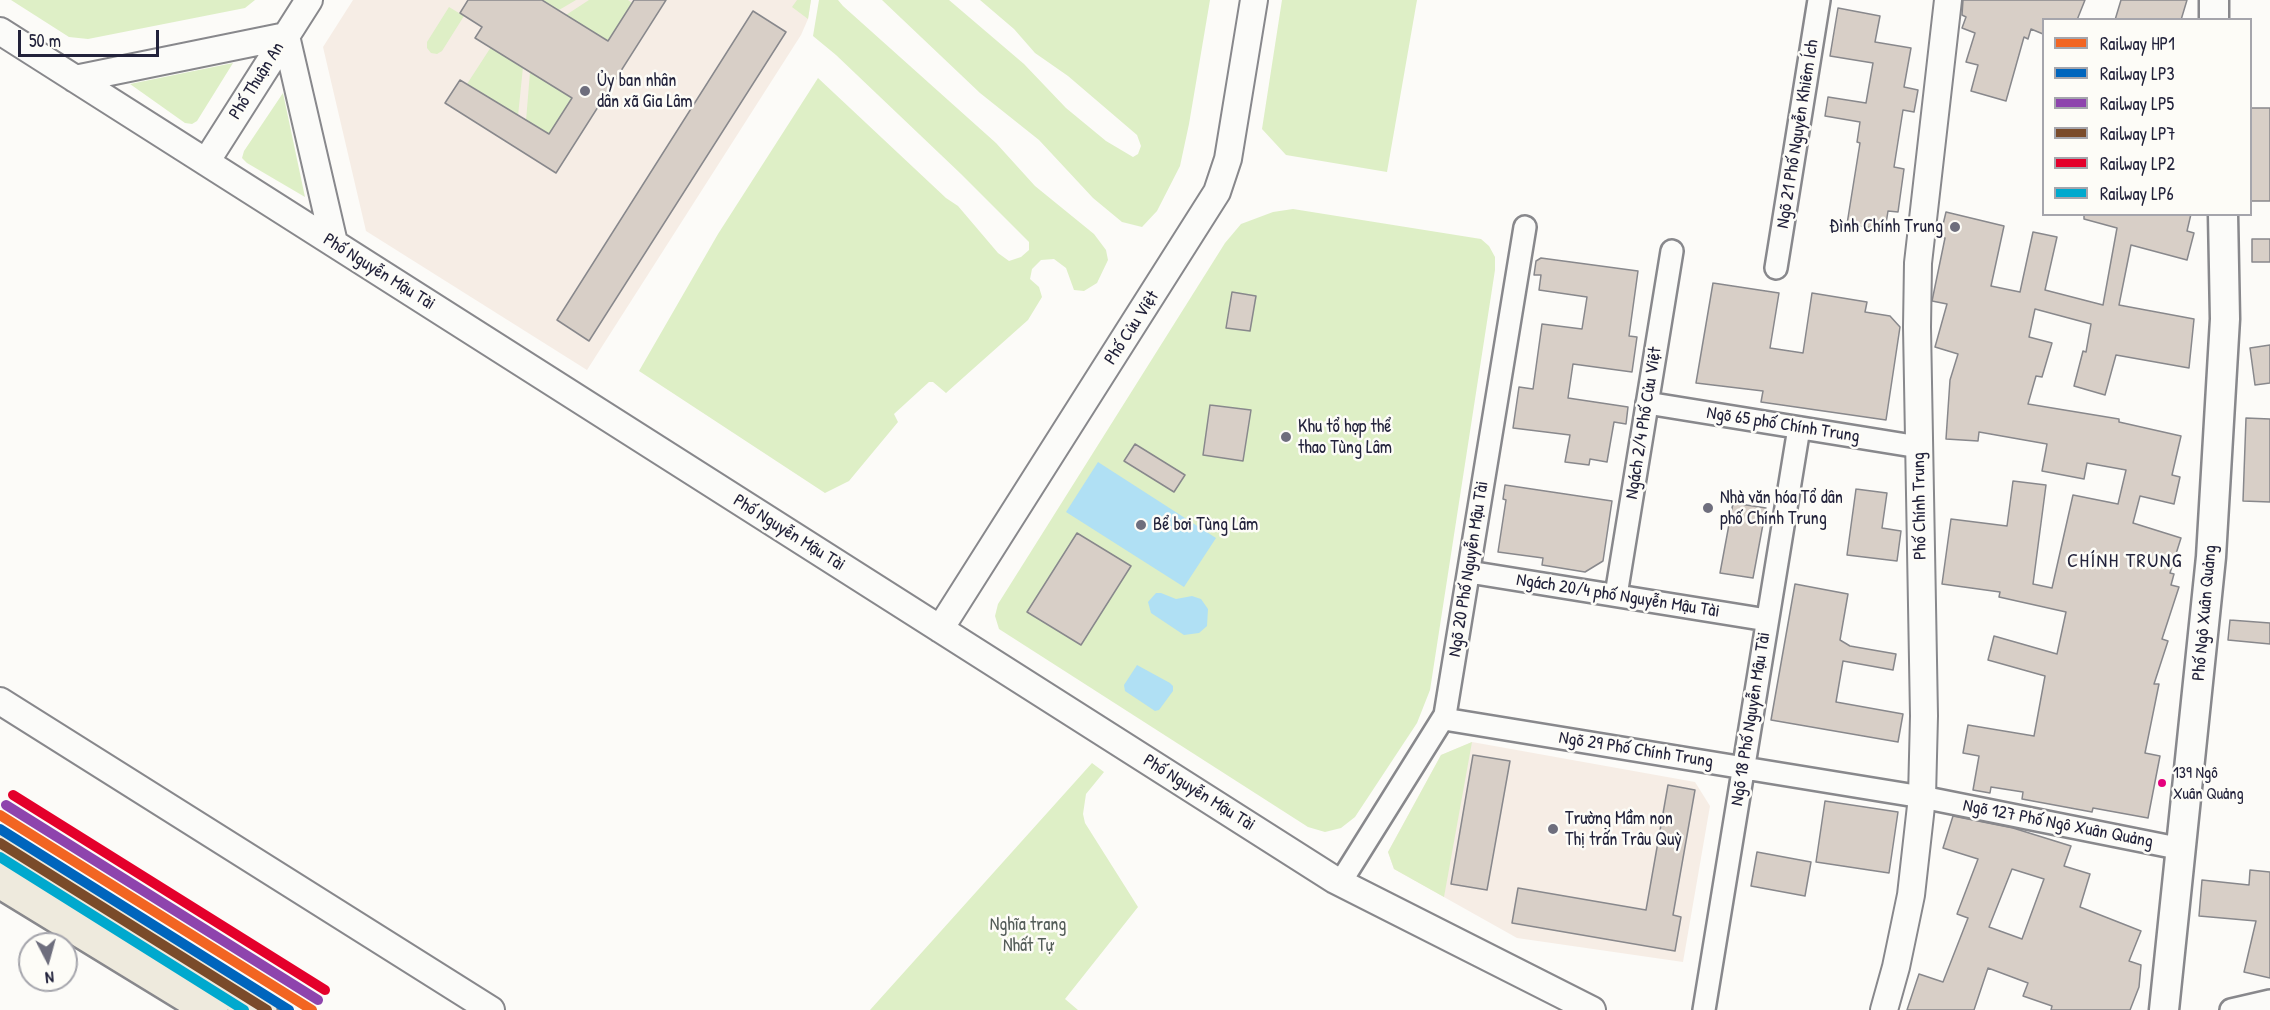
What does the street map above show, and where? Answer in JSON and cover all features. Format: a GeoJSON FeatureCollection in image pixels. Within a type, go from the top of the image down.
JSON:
{"type":"FeatureCollection","features":[{"type":"Feature","properties":{"kind":"highway"},"geometry":{"type":"LineString","coordinates":[[0,849],[260,1010]]}},
{"type":"Feature","properties":{"kind":"highway"},"geometry":{"type":"LineString","coordinates":[[0,881],[211,1010]]}},
{"type":"Feature","properties":{"kind":"main road"},"geometry":{"type":"LineString","coordinates":[[2214,0],[2214,18]]}},
{"type":"Feature","properties":{"kind":"main road","name":"Phố Ngô Xuân Quảng"},"geometry":{"type":"LineString","coordinates":[[2164,1010],[2211,557],[2225,319],[2223,216]]}},
{"type":"Feature","properties":{"kind":"street","name":"Phố Thuận An"},"geometry":{"type":"LineString","coordinates":[[206,162],[309,0]]}},
{"type":"Feature","properties":{"kind":"street","name":"Phố Cửu Việt"},"geometry":{"type":"LineString","coordinates":[[940,629],[1218,192],[1228,159],[1254,0]]}},
{"type":"Feature","properties":{"kind":"street","name":"Ngõ 21 Phố Nguyễn Khiêm Ích"},"geometry":{"type":"LineString","coordinates":[[1776,268],[1820,0]]}},
{"type":"Feature","properties":{"kind":"street","name":"Phố Chính Trung"},"geometry":{"type":"LineString","coordinates":[[1884,1010],[1896,967],[1911,895],[1928,798],[1924,716],[1919,447],[1918,254],[1948,0]]}},
{"type":"Feature","properties":{"kind":"street","name":"Phố Nguyễn Mậu Tài"},"geometry":{"type":"LineString","coordinates":[[0,31],[1340,883],[1592,1010]]}},
{"type":"Feature","properties":{"kind":"street"},"geometry":{"type":"LineString","coordinates":[[75,79],[286,36],[334,243]]}},
{"type":"Feature","properties":{"kind":"street","name":"Ngõ 20 Phố Nguyễn Mậu Tài"},"geometry":{"type":"LineString","coordinates":[[1340,883],[1444,719],[1525,227]]}},
{"type":"Feature","properties":{"kind":"street","name":"Ngách 2/4 Phố Cửu Việt"},"geometry":{"type":"LineString","coordinates":[[1616,595],[1672,251]]}},
{"type":"Feature","properties":{"kind":"street","name":"Ngõ 65 phố Chính Trung"},"geometry":{"type":"LineString","coordinates":[[1647,403],[1919,447]]}},
{"type":"Feature","properties":{"kind":"street","name":"Ngõ 18 Phố Nguyễn Mậu Tài"},"geometry":{"type":"LineString","coordinates":[[1704,1010],[1799,428]]}},
{"type":"Feature","properties":{"kind":"street","name":"Ngách 20/4 phố Nguyễn Mậu Tài"},"geometry":{"type":"LineString","coordinates":[[1469,572],[1767,620]]}},
{"type":"Feature","properties":{"kind":"street"},"geometry":{"type":"LineString","coordinates":[[0,701],[491,1010]]}},
{"type":"Feature","properties":{"kind":"street","name":"Ngõ 29 Phố Chính Trung"},"geometry":{"type":"LineString","coordinates":[[1444,719],[1928,798]]}},
{"type":"Feature","properties":{"kind":"street","name":"Ngõ 127 Phố Ngô Xuân Quảng"},"geometry":{"type":"LineString","coordinates":[[1928,798],[2181,849]]}},
{"type":"Feature","properties":{"kind":"street"},"geometry":{"type":"LineString","coordinates":[[2231,1010],[2270,1001]]}},
{"type":"Feature","properties":{"kind":"shaded area"},"geometry":{"type":"Polygon","coordinates":[[[353,0],[811,0],[808,19],[801,35],[587,370],[366,231],[323,47],[353,0]]]}},
{"type":"Feature","properties":{"kind":"shaded area","name":"Trường Mầm non Thị trấn Trâu Quỳ"},"geometry":{"type":"Polygon","coordinates":[[[1472,742],[1695,782],[1710,806],[1683,962],[1517,938],[1394,869],[1388,852],[1441,755],[1472,742]]]}},
{"type":"Feature","properties":{"kind":"green space"},"geometry":{"type":"Polygon","coordinates":[[[11,0],[255,0],[245,8],[88,39],[69,37],[11,0]]]}},
{"type":"Feature","properties":{"kind":"green space"},"geometry":{"type":"Polygon","coordinates":[[[542,0],[576,0],[559,10],[542,0]]]}},
{"type":"Feature","properties":{"kind":"green space"},"geometry":{"type":"Polygon","coordinates":[[[589,0],[628,0],[632,3],[608,41],[566,15],[589,0]]]}},
{"type":"Feature","properties":{"kind":"green space"},"geometry":{"type":"Polygon","coordinates":[[[797,0],[811,0],[808,19],[792,7],[797,0]]]}},
{"type":"Feature","properties":{"kind":"green space"},"geometry":{"type":"Polygon","coordinates":[[[819,0],[838,0],[996,143],[1035,186],[1094,234],[1106,250],[1108,260],[1097,283],[1084,291],[1074,290],[1066,268],[1054,259],[1041,260],[1032,269],[1030,279],[1039,287],[1042,297],[1028,320],[946,393],[933,382],[929,382],[894,414],[898,422],[849,481],[825,493],[639,371],[718,234],[818,78],[946,198],[958,206],[998,253],[1009,261],[1021,257],[1029,250],[1029,242],[961,174],[813,36],[819,0]]]}},
{"type":"Feature","properties":{"kind":"green space"},"geometry":{"type":"Polygon","coordinates":[[[882,0],[949,0],[1024,64],[1066,108],[1106,141],[1133,157],[1138,154],[1141,146],[1137,135],[1068,76],[1035,53],[1014,29],[980,0],[1210,0],[1180,166],[1157,211],[1142,227],[1122,222],[1093,198],[1039,140],[980,93],[882,0]]]}},
{"type":"Feature","properties":{"kind":"green space"},"geometry":{"type":"Polygon","coordinates":[[[1282,0],[1417,0],[1387,172],[1286,155],[1262,129],[1282,0]]]}},
{"type":"Feature","properties":{"kind":"green space"},"geometry":{"type":"Polygon","coordinates":[[[449,7],[464,16],[442,51],[437,54],[431,53],[427,48],[427,42],[449,7]]]}},
{"type":"Feature","properties":{"kind":"green space"},"geometry":{"type":"Polygon","coordinates":[[[491,47],[523,67],[518,116],[467,84],[491,47]]]}},
{"type":"Feature","properties":{"kind":"green space"},"geometry":{"type":"Polygon","coordinates":[[[233,63],[197,121],[192,124],[185,123],[130,84],[233,63]]]}},
{"type":"Feature","properties":{"kind":"green space"},"geometry":{"type":"Polygon","coordinates":[[[530,72],[572,98],[549,134],[526,121],[530,72]]]}},
{"type":"Feature","properties":{"kind":"green space"},"geometry":{"type":"Polygon","coordinates":[[[283,93],[305,197],[242,158],[244,151],[283,93]]]}},
{"type":"Feature","properties":{"kind":"green space","name":"Khu tổ hợp thể thao Tùng Lâm"},"geometry":{"type":"Polygon","coordinates":[[[1293,209],[1481,239],[1489,246],[1495,257],[1495,270],[1430,690],[1417,723],[1355,817],[1341,828],[1325,832],[1308,827],[999,629],[995,616],[998,604],[1225,243],[1241,224],[1273,212],[1293,209]]]}},
{"type":"Feature","properties":{"kind":"green space"},"geometry":{"type":"Polygon","coordinates":[[[1472,742],[1444,897],[1394,869],[1388,852],[1441,755],[1472,742]]]}},
{"type":"Feature","properties":{"kind":"green space","name":"Nghĩa trang Nhất Tự"},"geometry":{"type":"Polygon","coordinates":[[[1092,763],[1104,772],[1086,794],[1083,814],[1085,823],[1138,907],[1065,999],[1078,1010],[870,1010],[1092,763]]]}},
{"type":"Feature","properties":{"kind":"water","name":"Bể bơi Tùng Lâm"},"geometry":{"type":"Polygon","coordinates":[[[1098,462],[1216,538],[1184,587],[1066,512],[1098,462]]]}},
{"type":"Feature","properties":{"kind":"water"},"geometry":{"type":"Polygon","coordinates":[[[1156,593],[1176,599],[1192,596],[1201,599],[1208,609],[1207,626],[1199,633],[1184,635],[1151,613],[1148,602],[1156,593]]]}},
{"type":"Feature","properties":{"kind":"water"},"geometry":{"type":"Polygon","coordinates":[[[1137,665],[1173,686],[1173,691],[1159,710],[1155,711],[1125,691],[1124,685],[1137,665]]]}},
{"type":"Feature","properties":{"kind":"building","name":"Ủy ban nhân dân xã Gia Lâm"},"geometry":{"type":"Polygon","coordinates":[[[468,0],[542,0],[608,41],[634,0],[666,0],[556,173],[445,103],[460,80],[549,134],[572,98],[475,38],[482,27],[460,13],[468,0]]]}},
{"type":"Feature","properties":{"kind":"building"},"geometry":{"type":"Polygon","coordinates":[[[1963,0],[2085,0],[2078,18],[2042,18],[2042,34],[2031,29],[2028,39],[2024,37],[2006,101],[1971,91],[1978,65],[1966,62],[1975,33],[1962,28],[1966,17],[1962,15],[1963,0]]]}},
{"type":"Feature","properties":{"kind":"building"},"geometry":{"type":"Polygon","coordinates":[[[2121,0],[2187,0],[2182,18],[2116,18],[2121,0]]]}},
{"type":"Feature","properties":{"kind":"building"},"geometry":{"type":"Polygon","coordinates":[[[1838,8],[1880,16],[1875,42],[1911,48],[1904,87],[1918,90],[1914,112],[1903,110],[1894,167],[1904,169],[1898,212],[1888,211],[1885,230],[1847,224],[1860,143],[1857,142],[1860,122],[1825,116],[1828,97],[1866,103],[1873,63],[1830,56],[1838,8]]]}},
{"type":"Feature","properties":{"kind":"building"},"geometry":{"type":"Polygon","coordinates":[[[753,11],[786,32],[589,341],[557,320],[753,11]]]}},
{"type":"Feature","properties":{"kind":"building"},"geometry":{"type":"Polygon","coordinates":[[[2252,108],[2270,108],[2270,201],[2252,201],[2252,108]]]}},
{"type":"Feature","properties":{"kind":"building"},"geometry":{"type":"Polygon","coordinates":[[[1946,212],[2004,226],[1991,286],[2020,292],[2033,232],[2057,237],[2045,290],[2103,305],[2117,228],[2084,219],[2084,216],[2191,216],[2187,231],[2194,233],[2187,260],[2131,245],[2119,305],[2194,319],[2189,368],[2116,355],[2105,395],[2074,386],[2083,351],[2086,352],[2091,324],[2035,309],[2029,337],[2052,343],[2042,377],[2036,376],[2028,404],[2119,419],[2119,422],[2181,436],[2172,475],[2180,477],[2174,504],[2140,496],[2133,523],[2181,538],[2170,573],[2174,574],[2171,585],[2179,587],[2162,639],[2168,641],[2154,684],[2159,684],[2145,753],[2160,756],[2148,818],[2093,808],[2092,812],[2022,799],[2023,792],[1991,787],[1990,793],[1973,790],[1979,756],[1963,753],[1968,725],[2034,736],[2045,676],[1988,660],[1994,636],[2057,654],[2066,612],[1999,597],[2000,592],[1942,584],[1951,519],[2007,526],[2013,481],[2046,485],[2033,584],[2052,588],[2073,495],[2118,504],[2126,470],[2087,463],[2084,479],[2042,471],[2047,444],[1979,432],[1978,441],[1946,439],[1950,380],[1958,354],[1935,347],[1947,304],[1932,301],[1945,238],[1940,237],[1946,212]]]}},
{"type":"Feature","properties":{"kind":"building"},"geometry":{"type":"Polygon","coordinates":[[[2252,239],[2270,239],[2270,262],[2252,262],[2252,239]]]}},
{"type":"Feature","properties":{"kind":"building"},"geometry":{"type":"Polygon","coordinates":[[[1541,258],[1638,271],[1629,336],[1637,337],[1632,372],[1573,364],[1568,398],[1628,407],[1626,424],[1614,422],[1607,462],[1590,459],[1589,465],[1565,462],[1570,435],[1513,428],[1519,387],[1533,389],[1542,324],[1582,329],[1587,297],[1539,290],[1541,275],[1534,275],[1536,261],[1541,258]]]}},
{"type":"Feature","properties":{"kind":"building"},"geometry":{"type":"Polygon","coordinates":[[[1713,283],[1779,293],[1770,348],[1803,353],[1812,293],[1867,302],[1865,312],[1890,316],[1900,327],[1886,420],[1761,402],[1763,391],[1696,383],[1713,283]]]}},
{"type":"Feature","properties":{"kind":"building"},"geometry":{"type":"Polygon","coordinates":[[[1232,292],[1256,296],[1250,331],[1226,328],[1232,292]]]}},
{"type":"Feature","properties":{"kind":"building"},"geometry":{"type":"Polygon","coordinates":[[[2270,345],[2270,383],[2255,385],[2250,348],[2270,345]]]}},
{"type":"Feature","properties":{"kind":"building"},"geometry":{"type":"Polygon","coordinates":[[[1210,405],[1251,410],[1243,461],[1203,455],[1210,405]]]}},
{"type":"Feature","properties":{"kind":"building"},"geometry":{"type":"Polygon","coordinates":[[[2246,418],[2270,419],[2270,502],[2243,501],[2246,418]]]}},
{"type":"Feature","properties":{"kind":"building"},"geometry":{"type":"Polygon","coordinates":[[[1135,444],[1185,475],[1174,492],[1124,461],[1135,444]]]}},
{"type":"Feature","properties":{"kind":"building"},"geometry":{"type":"Polygon","coordinates":[[[1505,485],[1612,501],[1603,561],[1585,572],[1542,565],[1543,558],[1498,552],[1506,500],[1503,499],[1505,485]]]}},
{"type":"Feature","properties":{"kind":"building"},"geometry":{"type":"Polygon","coordinates":[[[1856,489],[1887,493],[1882,528],[1901,531],[1897,561],[1847,555],[1856,489]]]}},
{"type":"Feature","properties":{"kind":"building"},"geometry":{"type":"Polygon","coordinates":[[[1733,503],[1766,508],[1753,578],[1720,573],[1733,503]]]}},
{"type":"Feature","properties":{"kind":"building"},"geometry":{"type":"Polygon","coordinates":[[[1077,533],[1131,566],[1081,645],[1027,612],[1077,533]]]}},
{"type":"Feature","properties":{"kind":"building"},"geometry":{"type":"Polygon","coordinates":[[[1795,584],[1848,594],[1840,640],[1850,646],[1896,654],[1893,670],[1843,661],[1836,702],[1903,714],[1898,742],[1771,720],[1795,584]]]}},
{"type":"Feature","properties":{"kind":"building"},"geometry":{"type":"Polygon","coordinates":[[[2230,620],[2270,623],[2270,644],[2228,640],[2230,620]]]}},
{"type":"Feature","properties":{"kind":"building"},"geometry":{"type":"Polygon","coordinates":[[[1473,755],[1510,761],[1487,890],[1451,884],[1473,755]]]}},
{"type":"Feature","properties":{"kind":"building"},"geometry":{"type":"Polygon","coordinates":[[[1668,785],[1695,790],[1673,915],[1681,917],[1675,951],[1512,923],[1518,888],[1646,910],[1668,785]]]}},
{"type":"Feature","properties":{"kind":"building"},"geometry":{"type":"Polygon","coordinates":[[[1825,801],[1898,812],[1889,873],[1816,862],[1825,801]]]}},
{"type":"Feature","properties":{"kind":"building"},"geometry":{"type":"Polygon","coordinates":[[[1953,816],[2013,828],[2071,846],[2064,866],[2090,874],[2080,907],[2141,931],[2129,961],[2141,965],[2139,987],[2130,1010],[2051,1010],[2052,1006],[2023,996],[2028,983],[1988,968],[1974,1010],[1907,1010],[1919,974],[1943,982],[1968,918],[1957,914],[1978,859],[1943,848],[1953,816]],[[2012,869],[1989,927],[2022,939],[2044,879],[2012,869]]]}},
{"type":"Feature","properties":{"kind":"building"},"geometry":{"type":"Polygon","coordinates":[[[1757,852],[1811,862],[1805,896],[1751,886],[1757,852]]]}},
{"type":"Feature","properties":{"kind":"building"},"geometry":{"type":"Polygon","coordinates":[[[2250,870],[2270,872],[2270,978],[2244,972],[2256,921],[2199,916],[2202,880],[2249,885],[2250,870]]]}},
{"type":"Feature","properties":{"kind":"rail line","name":"LP2"},"geometry":{"type":"LineString","coordinates":[[13,795],[325,990]]}},
{"type":"Feature","properties":{"kind":"rail line","name":"LP5"},"geometry":{"type":"LineString","coordinates":[[6,805],[318,1000]]}},
{"type":"Feature","properties":{"kind":"rail line","name":"HP1"},"geometry":{"type":"LineString","coordinates":[[0,815],[312,1010]]}},
{"type":"Feature","properties":{"kind":"rail line","name":"LP3"},"geometry":{"type":"LineString","coordinates":[[0,829],[289,1010]]}},
{"type":"Feature","properties":{"kind":"rail line","name":"LP7"},"geometry":{"type":"LineString","coordinates":[[0,843],[267,1010]]}},
{"type":"Feature","properties":{"kind":"rail line","name":"LP6"},"geometry":{"type":"LineString","coordinates":[[0,857],[244,1010]]}},
{"type":"Feature","properties":{"kind":"place","name":"Ủy ban nhân dân xã Gia Lâm"},"geometry":{"type":"Point","coordinates":[585,91]}},
{"type":"Feature","properties":{"kind":"place","name":"Đình Chính Trung"},"geometry":{"type":"Point","coordinates":[1955,227]}},
{"type":"Feature","properties":{"kind":"place","name":"Khu tổ hợp thể thao Tùng Lâm"},"geometry":{"type":"Point","coordinates":[1286,437]}},
{"type":"Feature","properties":{"kind":"place","name":"Nhà văn hóa Tổ dân phố Chính Trung"},"geometry":{"type":"Point","coordinates":[1708,508]}},
{"type":"Feature","properties":{"kind":"place","name":"Bể bơi Tùng Lâm"},"geometry":{"type":"Point","coordinates":[1141,525]}},
{"type":"Feature","properties":{"kind":"place","name":"139 Ngô Xuân Quảng"},"geometry":{"type":"Point","coordinates":[2162,783]}},
{"type":"Feature","properties":{"kind":"place","name":"Trường Mầm non Thị trấn Trâu Quỳ"},"geometry":{"type":"Point","coordinates":[1553,829]}},
{"type":"Feature","properties":{"kind":"district","name":"CHÍNH TRUNG"},"geometry":{"type":"Point","coordinates":[2125,562]}}]}
